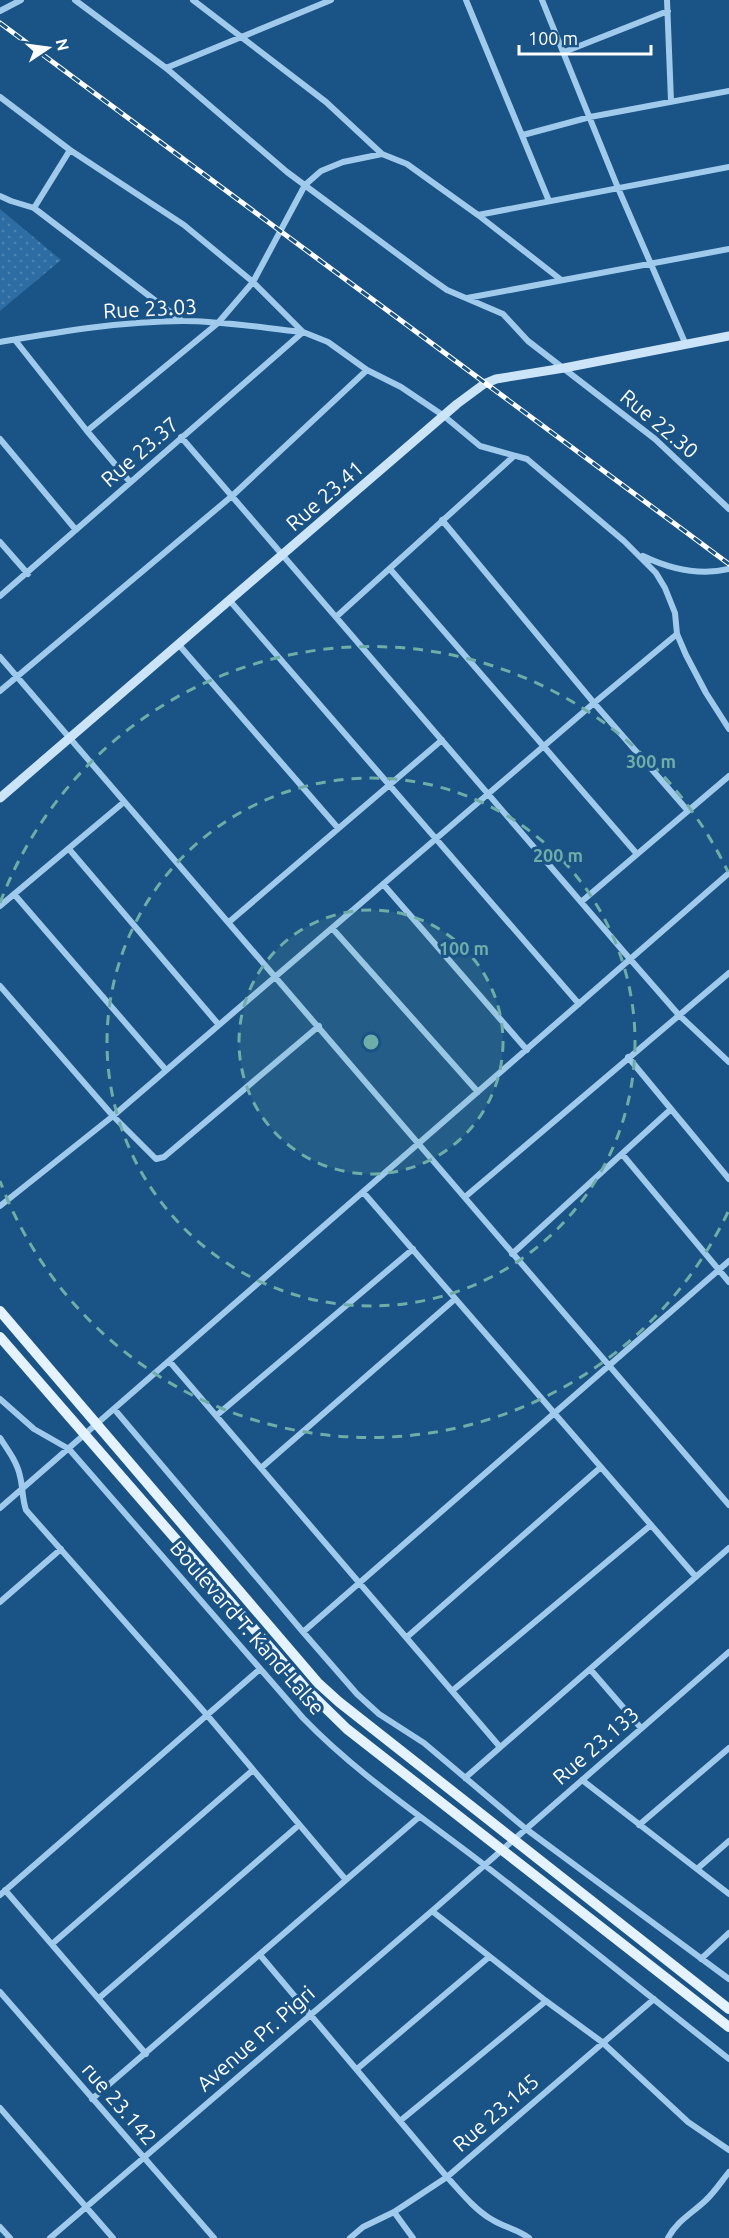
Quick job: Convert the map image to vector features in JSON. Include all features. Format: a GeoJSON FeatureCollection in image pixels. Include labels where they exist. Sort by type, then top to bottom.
{"type":"FeatureCollection","features":[{"type":"Feature","properties":{"kind":"main road"},"geometry":{"type":"LineString","coordinates":[[0,1311],[318,1683],[339,1702],[729,2009]]}},
{"type":"Feature","properties":{"kind":"main road"},"geometry":{"type":"LineString","coordinates":[[0,1337],[306,1689],[347,1729],[729,2027]]}},
{"type":"Feature","properties":{"kind":"street"},"geometry":{"type":"LineString","coordinates":[[0,11],[21,0]]}},
{"type":"Feature","properties":{"kind":"street","name":"Rue 22.30"},"geometry":{"type":"LineString","coordinates":[[75,0],[166,68],[305,185],[437,284],[503,314],[528,341],[655,439],[729,509]]}},
{"type":"Feature","properties":{"kind":"street"},"geometry":{"type":"LineString","coordinates":[[193,0],[243,36],[326,102],[382,154],[407,164],[478,215],[560,279]]}},
{"type":"Feature","properties":{"kind":"street"},"geometry":{"type":"LineString","coordinates":[[166,68],[315,3],[331,0]]}},
{"type":"Feature","properties":{"kind":"street"},"geometry":{"type":"LineString","coordinates":[[466,0],[524,135],[549,201]]}},
{"type":"Feature","properties":{"kind":"street"},"geometry":{"type":"LineString","coordinates":[[543,0],[618,188],[686,345]]}},
{"type":"Feature","properties":{"kind":"street"},"geometry":{"type":"LineString","coordinates":[[667,0],[672,101]]}},
{"type":"Feature","properties":{"kind":"street"},"geometry":{"type":"LineString","coordinates":[[564,52],[668,11]]}},
{"type":"Feature","properties":{"kind":"street"},"geometry":{"type":"LineString","coordinates":[[524,135],[590,117],[729,91]]}},
{"type":"Feature","properties":{"kind":"street"},"geometry":{"type":"LineString","coordinates":[[0,97],[70,150],[184,225],[253,282],[303,332],[328,342],[367,370],[401,387],[444,416],[480,446],[527,459],[640,555],[656,573],[665,588],[675,613],[677,634],[686,656],[729,729]]}},
{"type":"Feature","properties":{"kind":"street"},"geometry":{"type":"LineString","coordinates":[[34,208],[70,150]]}},
{"type":"Feature","properties":{"kind":"street"},"geometry":{"type":"LineString","coordinates":[[87,431],[218,323],[253,282],[305,185],[321,171],[343,162],[382,154]]}},
{"type":"Feature","properties":{"kind":"street"},"geometry":{"type":"LineString","coordinates":[[478,215],[729,166]]}},
{"type":"Feature","properties":{"kind":"street"},"geometry":{"type":"LineString","coordinates":[[0,196],[34,208],[182,321]]}},
{"type":"Feature","properties":{"kind":"street"},"geometry":{"type":"LineString","coordinates":[[465,298],[729,249]]}},
{"type":"Feature","properties":{"kind":"street","name":"Rue 23.03"},"geometry":{"type":"LineString","coordinates":[[0,342],[109,327],[182,321],[303,332]]}},
{"type":"Feature","properties":{"kind":"street","name":"Rue 23.37"},"geometry":{"type":"LineString","coordinates":[[0,596],[28,574],[303,332]]}},
{"type":"Feature","properties":{"kind":"street","name":"Rue 23.41"},"geometry":{"type":"LineString","coordinates":[[0,798],[484,384],[496,379],[564,369],[729,336]]}},
{"type":"Feature","properties":{"kind":"street"},"geometry":{"type":"LineString","coordinates":[[15,340],[130,482]]}},
{"type":"Feature","properties":{"kind":"street"},"geometry":{"type":"LineString","coordinates":[[0,691],[232,496],[367,370]]}},
{"type":"Feature","properties":{"kind":"street"},"geometry":{"type":"LineString","coordinates":[[181,437],[678,1014],[729,1062]]}},
{"type":"Feature","properties":{"kind":"street"},"geometry":{"type":"LineString","coordinates":[[0,439],[76,530]]}},
{"type":"Feature","properties":{"kind":"street"},"geometry":{"type":"LineString","coordinates":[[336,617],[514,456]]}},
{"type":"Feature","properties":{"kind":"street"},"geometry":{"type":"LineString","coordinates":[[442,520],[594,703],[688,811]]}},
{"type":"Feature","properties":{"kind":"street"},"geometry":{"type":"LineString","coordinates":[[0,542],[28,574]]}},
{"type":"Feature","properties":{"kind":"street"},"geometry":{"type":"LineString","coordinates":[[640,555],[669,568],[686,571],[718,572],[729,569]]}},
{"type":"Feature","properties":{"kind":"street"},"geometry":{"type":"LineString","coordinates":[[390,569],[637,854]]}},
{"type":"Feature","properties":{"kind":"street"},"geometry":{"type":"LineString","coordinates":[[230,601],[579,1004]]}},
{"type":"Feature","properties":{"kind":"street"},"geometry":{"type":"LineString","coordinates":[[0,1206],[113,1116],[677,634]]}},
{"type":"Feature","properties":{"kind":"street"},"geometry":{"type":"LineString","coordinates":[[179,645],[338,828]]}},
{"type":"Feature","properties":{"kind":"street"},"geometry":{"type":"LineString","coordinates":[[0,657],[729,1505]]}},
{"type":"Feature","properties":{"kind":"street"},"geometry":{"type":"LineString","coordinates":[[229,922],[442,740]]}},
{"type":"Feature","properties":{"kind":"street"},"geometry":{"type":"LineString","coordinates":[[581,902],[729,776]]}},
{"type":"Feature","properties":{"kind":"street"},"geometry":{"type":"LineString","coordinates":[[0,906],[124,802]]}},
{"type":"Feature","properties":{"kind":"street"},"geometry":{"type":"LineString","coordinates":[[69,849],[219,1025]]}},
{"type":"Feature","properties":{"kind":"street"},"geometry":{"type":"LineString","coordinates":[[0,1508],[729,873]]}},
{"type":"Feature","properties":{"kind":"street"},"geometry":{"type":"LineString","coordinates":[[383,884],[527,1050]]}},
{"type":"Feature","properties":{"kind":"street"},"geometry":{"type":"LineString","coordinates":[[14,894],[166,1070]]}},
{"type":"Feature","properties":{"kind":"street"},"geometry":{"type":"LineString","coordinates":[[332,928],[478,1092]]}},
{"type":"Feature","properties":{"kind":"street"},"geometry":{"type":"LineString","coordinates":[[465,1197],[729,973]]}},
{"type":"Feature","properties":{"kind":"street"},"geometry":{"type":"LineString","coordinates":[[0,986],[113,1116],[154,1158],[161,1158],[319,1026]]}},
{"type":"Feature","properties":{"kind":"street"},"geometry":{"type":"LineString","coordinates":[[628,1057],[729,1179]]}},
{"type":"Feature","properties":{"kind":"street"},"geometry":{"type":"LineString","coordinates":[[512,1254],[670,1110]]}},
{"type":"Feature","properties":{"kind":"street"},"geometry":{"type":"LineString","coordinates":[[622,1154],[729,1282]]}},
{"type":"Feature","properties":{"kind":"street"},"geometry":{"type":"LineString","coordinates":[[363,1192],[696,1577]]}},
{"type":"Feature","properties":{"kind":"street"},"geometry":{"type":"LineString","coordinates":[[217,1415],[413,1250]]}},
{"type":"Feature","properties":{"kind":"street"},"geometry":{"type":"LineString","coordinates":[[303,1632],[729,1261]]}},
{"type":"Feature","properties":{"kind":"street"},"geometry":{"type":"LineString","coordinates":[[261,1468],[455,1299]]}},
{"type":"Feature","properties":{"kind":"street"},"geometry":{"type":"LineString","coordinates":[[170,1362],[500,1747]]}},
{"type":"Feature","properties":{"kind":"street","name":"Boulevard T. Kand-Lalse"},"geometry":{"type":"LineString","coordinates":[[0,1399],[34,1429],[69,1449],[320,1736],[362,1773],[484,1865],[729,2059]]}},
{"type":"Feature","properties":{"kind":"street"},"geometry":{"type":"LineString","coordinates":[[115,1410],[357,1694],[379,1714],[424,1743],[526,1829],[729,1979]]}},
{"type":"Feature","properties":{"kind":"street"},"geometry":{"type":"LineString","coordinates":[[0,1438],[12,1456],[21,1477],[22,1501],[26,1510],[207,1715],[346,1880]]}},
{"type":"Feature","properties":{"kind":"street"},"geometry":{"type":"LineString","coordinates":[[406,1637],[601,1467]]}},
{"type":"Feature","properties":{"kind":"street"},"geometry":{"type":"LineString","coordinates":[[452,1691],[651,1525]]}},
{"type":"Feature","properties":{"kind":"street"},"geometry":{"type":"LineString","coordinates":[[465,1778],[729,1548]]}},
{"type":"Feature","properties":{"kind":"street"},"geometry":{"type":"LineString","coordinates":[[0,1602],[61,1549]]}},
{"type":"Feature","properties":{"kind":"street","name":"Rue 23.133"},"geometry":{"type":"LineString","coordinates":[[484,1865],[729,1652]]}},
{"type":"Feature","properties":{"kind":"street"},"geometry":{"type":"LineString","coordinates":[[146,2054],[52,1944],[2,1893],[260,1669]]}},
{"type":"Feature","properties":{"kind":"street"},"geometry":{"type":"LineString","coordinates":[[590,1669],[641,1728]]}},
{"type":"Feature","properties":{"kind":"street"},"geometry":{"type":"LineString","coordinates":[[639,1825],[729,1748]]}},
{"type":"Feature","properties":{"kind":"street"},"geometry":{"type":"LineString","coordinates":[[52,1944],[253,1770]]}},
{"type":"Feature","properties":{"kind":"street"},"geometry":{"type":"LineString","coordinates":[[582,1780],[729,1894]]}},
{"type":"Feature","properties":{"kind":"street"},"geometry":{"type":"LineString","coordinates":[[92,2099],[419,1817]]}},
{"type":"Feature","properties":{"kind":"street"},"geometry":{"type":"LineString","coordinates":[[99,1998],[299,1825]]}},
{"type":"Feature","properties":{"kind":"street"},"geometry":{"type":"LineString","coordinates":[[698,1869],[729,1841]]}},
{"type":"Feature","properties":{"kind":"street","name":"Avenue Pr. Pigri"},"geometry":{"type":"LineString","coordinates":[[50,2238],[484,1865]]}},
{"type":"Feature","properties":{"kind":"street"},"geometry":{"type":"LineString","coordinates":[[432,1911],[602,2042],[688,2122],[729,2150]]}},
{"type":"Feature","properties":{"kind":"street"},"geometry":{"type":"LineString","coordinates":[[701,1959],[729,1933]]}},
{"type":"Feature","properties":{"kind":"street"},"geometry":{"type":"LineString","coordinates":[[260,1955],[473,2205],[490,2219],[529,2238]]}},
{"type":"Feature","properties":{"kind":"street"},"geometry":{"type":"LineString","coordinates":[[357,2069],[489,1957]]}},
{"type":"Feature","properties":{"kind":"street","name":"rue 23.142"},"geometry":{"type":"LineString","coordinates":[[0,1992],[214,2238]]}},
{"type":"Feature","properties":{"kind":"street","name":"Rue 23.145"},"geometry":{"type":"LineString","coordinates":[[350,2238],[363,2227],[394,2212],[447,2177],[654,1999]]}},
{"type":"Feature","properties":{"kind":"street"},"geometry":{"type":"LineString","coordinates":[[400,2121],[546,2001]]}},
{"type":"Feature","properties":{"kind":"street"},"geometry":{"type":"LineString","coordinates":[[0,2108],[113,2238]]}},
{"type":"Feature","properties":{"kind":"street"},"geometry":{"type":"LineString","coordinates":[[668,2238],[674,2227],[708,2199],[729,2172]]}},
{"type":"Feature","properties":{"kind":"street"},"geometry":{"type":"LineString","coordinates":[[394,2212],[413,2238]]}},
{"type":"Feature","properties":{"kind":"street"},"geometry":{"type":"LineString","coordinates":[[0,2227],[10,2238]]}},
{"type":"Feature","properties":{"kind":"shaded area"},"geometry":{"type":"Polygon","coordinates":[[[0,209],[61,260],[0,311],[0,209]]]}},
{"type":"Feature","properties":{"kind":"railway"},"geometry":{"type":"LineString","coordinates":[[0,23],[729,564]]}}]}
